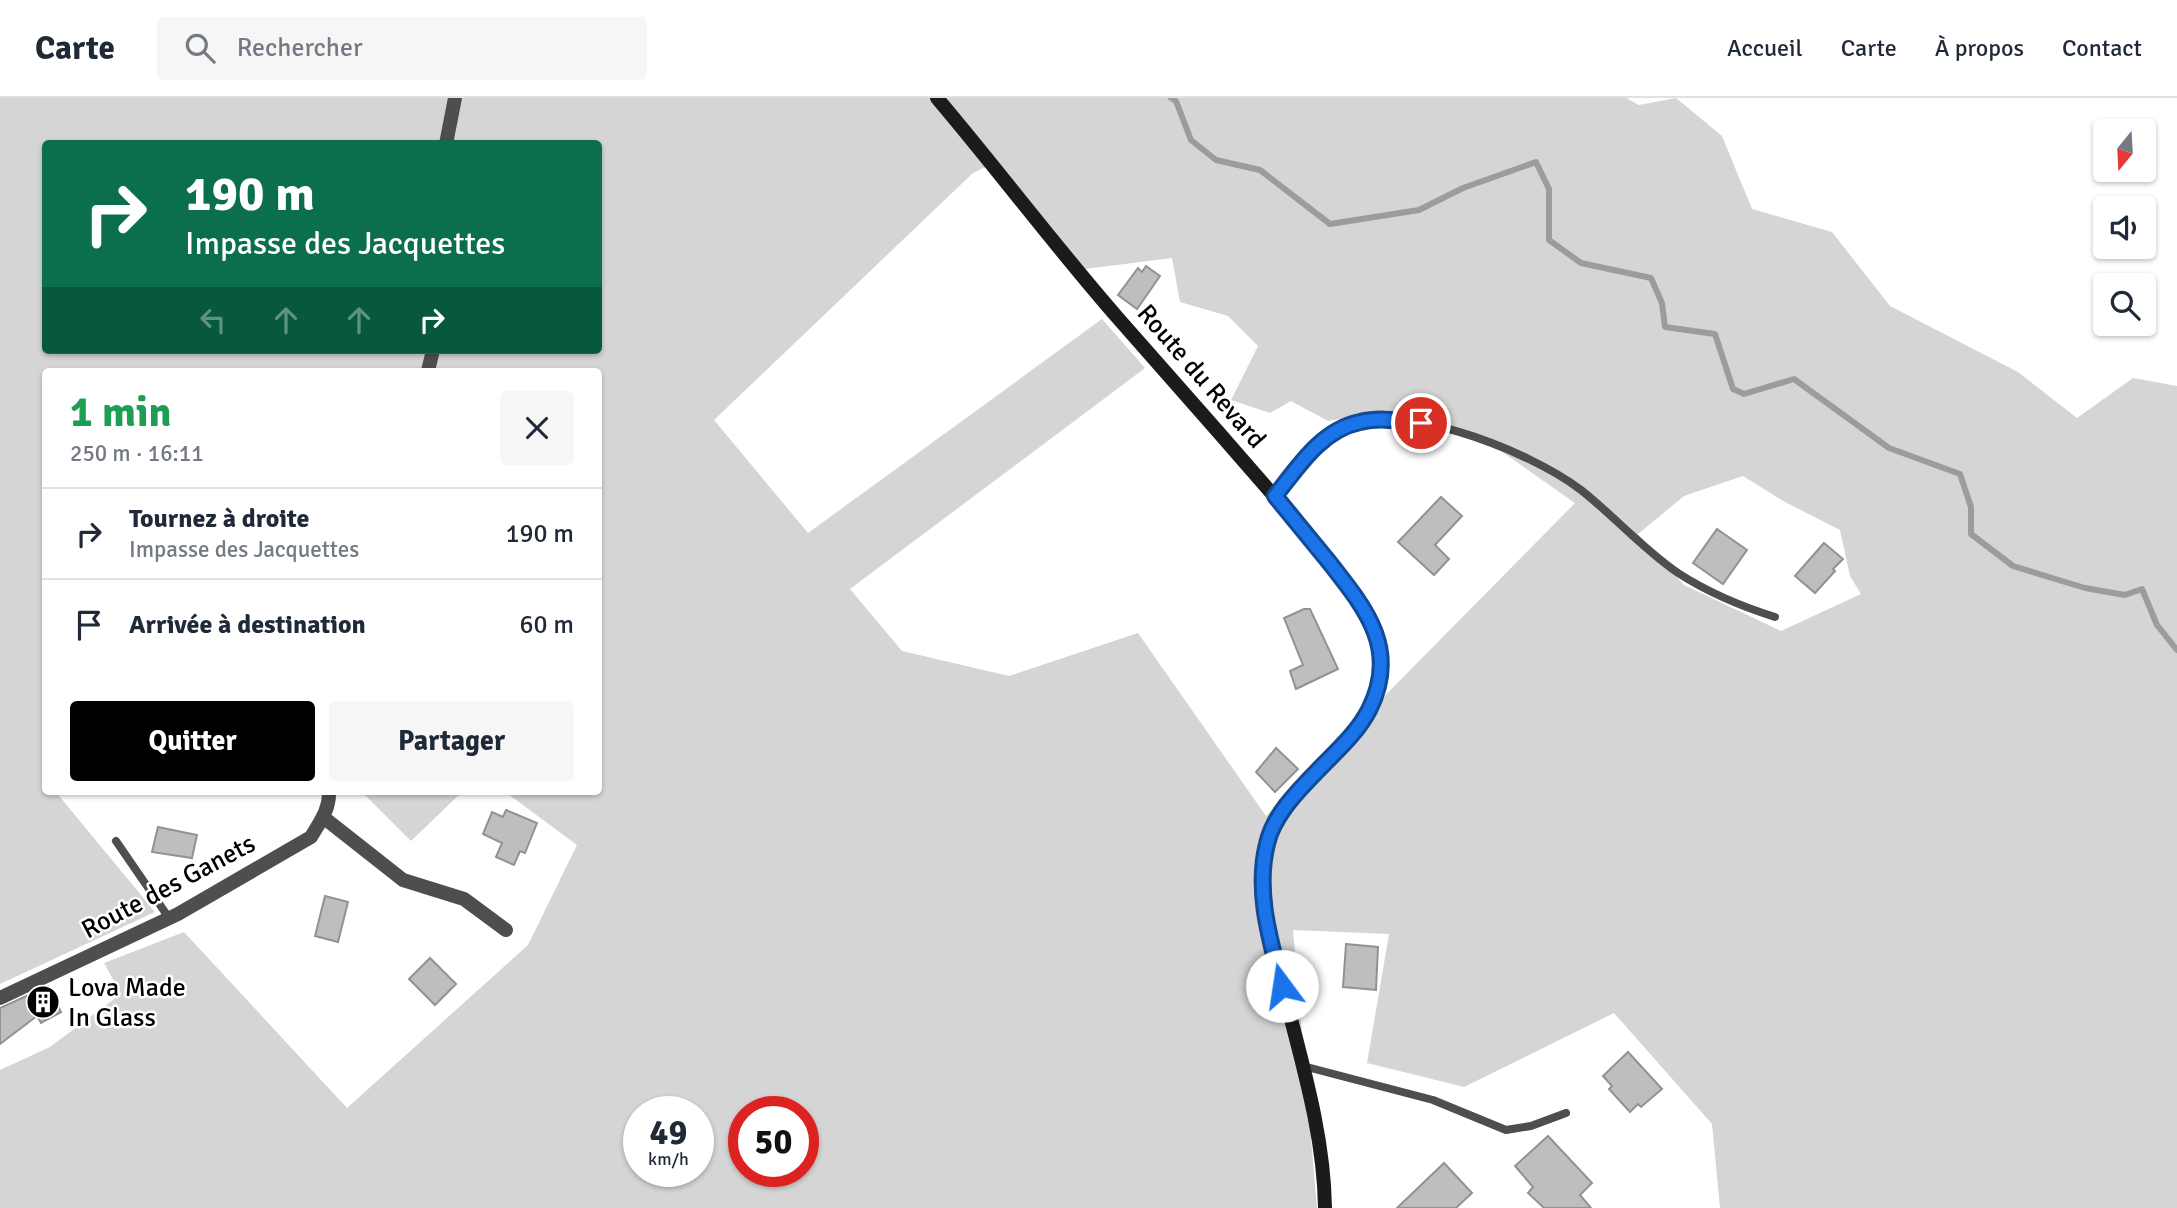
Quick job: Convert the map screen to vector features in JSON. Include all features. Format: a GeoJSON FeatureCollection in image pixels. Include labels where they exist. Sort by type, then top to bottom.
{"type":"FeatureCollection","features":[{"type":"Feature","properties":{"kind":"main road","name":"Route du Revard"},"geometry":{"type":"LineString","coordinates":[[937,98],[1115,314],[1275,496],[1358,598],[1373,624],[1382,663],[1370,709],[1356,732],[1294,796],[1277,821],[1267,842],[1262,884],[1270,938],[1318,1129],[1325,1178],[1325,1208]]}},
{"type":"Feature","properties":{"kind":"street"},"geometry":{"type":"LineString","coordinates":[[447,140],[454,98]]}},
{"type":"Feature","properties":{"kind":"street","name":"Route des Ganets"},"geometry":{"type":"LineString","coordinates":[[0,998],[169,918],[311,837],[323,817],[329,795]]}},
{"type":"Feature","properties":{"kind":"street"},"geometry":{"type":"LineString","coordinates":[[323,817],[403,880],[464,899],[506,930]]}},
{"type":"Feature","properties":{"kind":"lane"},"geometry":{"type":"LineString","coordinates":[[1275,496],[1313,450],[1332,432],[1360,422],[1385,420],[1421,423],[1448,429],[1498,444],[1528,458],[1581,490],[1616,523],[1677,572],[1738,606],[1775,617]]}},
{"type":"Feature","properties":{"kind":"lane"},"geometry":{"type":"LineString","coordinates":[[117,841],[169,918]]}},
{"type":"Feature","properties":{"kind":"lane"},"geometry":{"type":"LineString","coordinates":[[1302,1066],[1433,1100],[1506,1130],[1531,1126],[1566,1113]]}},
{"type":"Feature","properties":{"kind":"shaded area"},"geometry":{"type":"Polygon","coordinates":[[[0,98],[1626,98],[1639,105],[1676,98],[1722,136],[1752,209],[1832,232],[1890,306],[2018,372],[2077,418],[2133,378],[2177,386],[2177,1208],[1720,1208],[1712,1124],[1614,1013],[1464,1087],[1367,1063],[1389,934],[1293,930],[1317,1208],[0,1208],[0,1070],[50,1047],[121,994],[104,963],[184,932],[347,1108],[528,945],[577,845],[509,795],[602,795],[602,368],[42,368],[42,795],[58,795],[155,912],[0,984],[0,98]],[[996,162],[973,173],[714,420],[808,533],[1102,319],[1145,368],[850,589],[902,651],[1009,676],[1138,633],[1266,816],[1575,503],[1501,451],[1395,411],[1328,421],[1291,401],[1270,413],[1231,400],[1258,346],[1228,316],[1180,302],[1172,258],[1085,269],[996,162]],[[1743,476],[1684,496],[1638,534],[1684,585],[1781,631],[1861,594],[1850,576],[1840,530],[1785,502],[1743,476]]]}},
{"type":"Feature","properties":{"kind":"shaded area"},"geometry":{"type":"Polygon","coordinates":[[[365,795],[459,795],[411,841],[365,795]]]}},
{"type":"Feature","properties":{"kind":"building"},"geometry":{"type":"Polygon","coordinates":[[[1146,266],[1160,276],[1137,309],[1118,295],[1138,268],[1142,272],[1146,266]]]}},
{"type":"Feature","properties":{"kind":"building"},"geometry":{"type":"Polygon","coordinates":[[[1441,497],[1462,516],[1435,545],[1449,559],[1434,575],[1398,542],[1441,497]]]}},
{"type":"Feature","properties":{"kind":"building"},"geometry":{"type":"Polygon","coordinates":[[[1717,529],[1747,550],[1723,584],[1693,563],[1717,529]]]}},
{"type":"Feature","properties":{"kind":"building"},"geometry":{"type":"Polygon","coordinates":[[[1824,543],[1843,559],[1815,593],[1795,576],[1824,543]]]}},
{"type":"Feature","properties":{"kind":"building"},"geometry":{"type":"Polygon","coordinates":[[[1310,609],[1338,669],[1296,689],[1290,671],[1303,665],[1284,618],[1310,609]]]}},
{"type":"Feature","properties":{"kind":"building"},"geometry":{"type":"Polygon","coordinates":[[[1276,748],[1298,769],[1275,792],[1256,772],[1276,748]]]}},
{"type":"Feature","properties":{"kind":"building"},"geometry":{"type":"Polygon","coordinates":[[[506,810],[537,823],[525,853],[520,851],[514,865],[496,857],[502,843],[483,834],[492,812],[503,817],[506,810]]]}},
{"type":"Feature","properties":{"kind":"building"},"geometry":{"type":"Polygon","coordinates":[[[158,827],[197,835],[192,858],[152,852],[158,827]]]}},
{"type":"Feature","properties":{"kind":"building"},"geometry":{"type":"Polygon","coordinates":[[[325,896],[348,902],[338,942],[315,936],[325,896]]]}},
{"type":"Feature","properties":{"kind":"building"},"geometry":{"type":"Polygon","coordinates":[[[1346,944],[1378,947],[1376,990],[1343,987],[1346,944]]]}},
{"type":"Feature","properties":{"kind":"building"},"geometry":{"type":"Polygon","coordinates":[[[430,958],[456,984],[435,1005],[409,979],[430,958]]]}},
{"type":"Feature","properties":{"kind":"building"},"geometry":{"type":"Polygon","coordinates":[[[48,986],[61,1012],[41,1023],[37,1016],[0,1044],[0,1008],[48,986]]]}},
{"type":"Feature","properties":{"kind":"building"},"geometry":{"type":"Polygon","coordinates":[[[1628,1052],[1662,1089],[1641,1107],[1638,1104],[1630,1112],[1609,1089],[1612,1086],[1603,1076],[1628,1052]]]}},
{"type":"Feature","properties":{"kind":"building"},"geometry":{"type":"Polygon","coordinates":[[[1548,1136],[1592,1183],[1580,1195],[1591,1208],[1544,1208],[1528,1193],[1533,1187],[1515,1166],[1548,1136]]]}},
{"type":"Feature","properties":{"kind":"building"},"geometry":{"type":"Polygon","coordinates":[[[1444,1163],[1472,1193],[1456,1208],[1397,1208],[1444,1163]]]}},
{"type":"Feature","properties":{"kind":"waterway"},"geometry":{"type":"LineString","coordinates":[[1171,98],[1176,101],[1191,140],[1216,160],[1260,170],[1330,224],[1419,210],[1463,188],[1536,162],[1549,189],[1549,240],[1581,263],[1651,278],[1662,303],[1665,327],[1715,334],[1733,389],[1744,394],[1794,379],[1889,448],[1960,474],[1971,507],[1971,534],[2013,566],[2085,588],[2125,595],[2142,589],[2157,625],[2177,650]]}},
{"type":"Feature","properties":{"kind":"place","name":"Lova Made In Glass"},"geometry":{"type":"Point","coordinates":[43,1002]}},
{"type":"Feature","properties":{"kind":"route"},"geometry":{"type":"LineString","coordinates":[[1282,986],[1270,938],[1262,884],[1267,842],[1294,796],[1356,732],[1370,709],[1382,663],[1373,624],[1358,598],[1275,496],[1313,450],[1332,432],[1360,422],[1385,420],[1421,423]]}}]}
